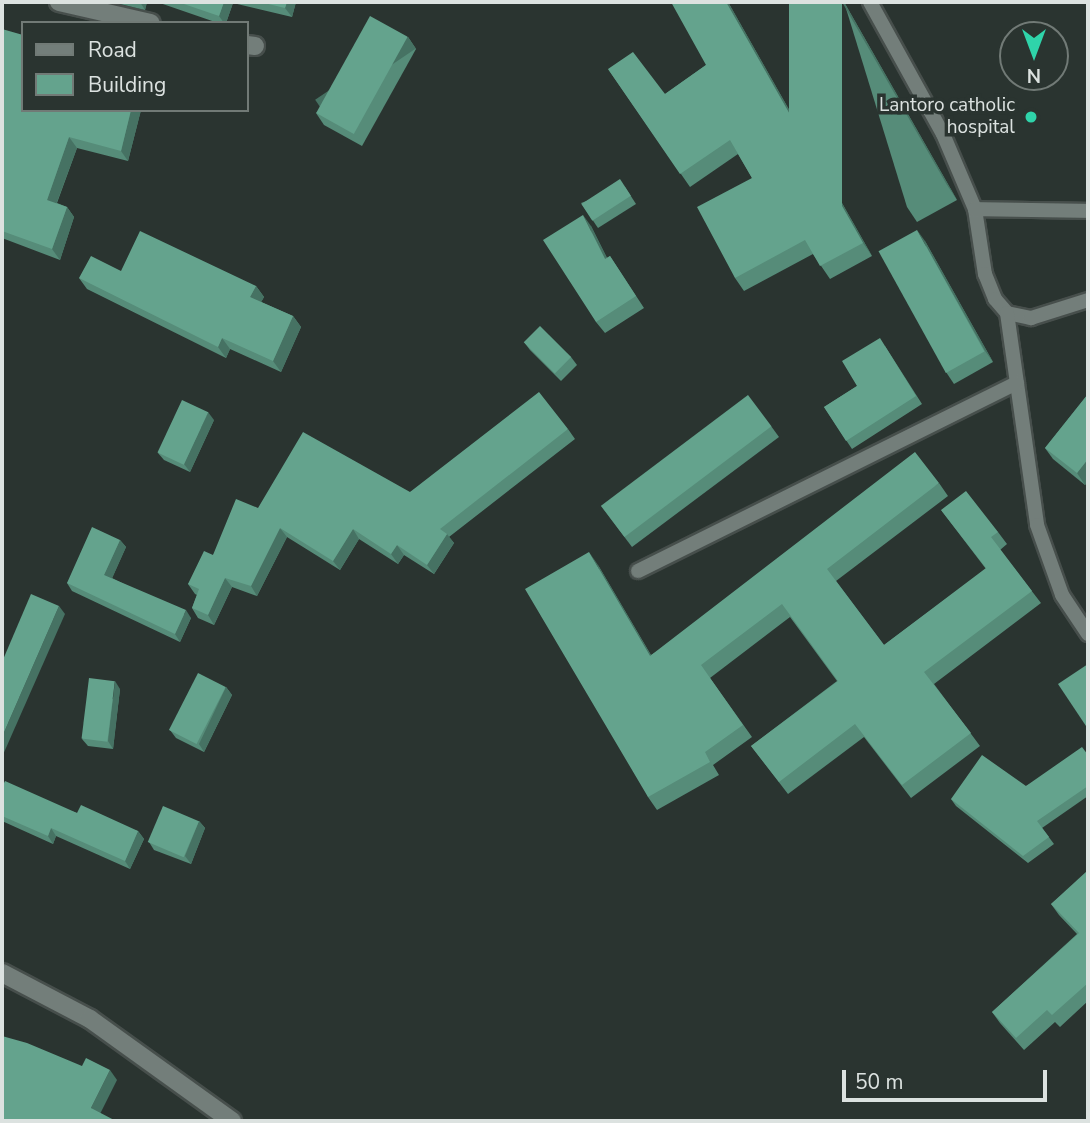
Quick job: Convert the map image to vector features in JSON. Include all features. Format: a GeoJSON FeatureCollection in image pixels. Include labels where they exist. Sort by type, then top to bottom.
{"type":"FeatureCollection","features":[{"type":"Feature","properties":{"kind":"street"},"geometry":{"type":"LineString","coordinates":[[59,2],[142,21]]}},
{"type":"Feature","properties":{"kind":"street"},"geometry":{"type":"LineString","coordinates":[[2,973],[90,1019],[232,1121]]}},
{"type":"Feature","properties":{"kind":"lane"},"geometry":{"type":"LineString","coordinates":[[870,2],[943,134],[975,209],[985,274],[995,299],[1007,313],[1037,525],[1062,596],[1088,634]]}},
{"type":"Feature","properties":{"kind":"lane"},"geometry":{"type":"LineString","coordinates":[[975,209],[1088,211]]}},
{"type":"Feature","properties":{"kind":"lane"},"geometry":{"type":"LineString","coordinates":[[1007,313],[1031,318],[1088,300]]}},
{"type":"Feature","properties":{"kind":"lane"},"geometry":{"type":"LineString","coordinates":[[638,571],[1017,383]]}},
{"type":"Feature","properties":{"kind":"building"},"geometry":{"type":"Polygon","coordinates":[[[178,2],[224,2],[219,16],[178,2]]]}},
{"type":"Feature","properties":{"kind":"building"},"geometry":{"type":"Polygon","coordinates":[[[260,2],[287,2],[285,8],[260,2]]]}},
{"type":"Feature","properties":{"kind":"building"},"geometry":{"type":"Polygon","coordinates":[[[671,2],[726,2],[863,243],[820,266],[805,240],[735,278],[697,207],[752,178],[730,140],[680,174],[608,69],[633,52],[665,94],[706,65],[671,2]]]}},
{"type":"Feature","properties":{"kind":"building"},"geometry":{"type":"Polygon","coordinates":[[[789,2],[842,2],[842,239],[789,239],[789,2]]]}},
{"type":"Feature","properties":{"kind":"building"},"geometry":{"type":"Polygon","coordinates":[[[370,16],[408,37],[354,134],[316,113],[370,16]]]}},
{"type":"Feature","properties":{"kind":"building"},"geometry":{"type":"Polygon","coordinates":[[[2,29],[21,34],[21,112],[131,112],[121,151],[69,137],[47,200],[67,207],[52,249],[2,231],[2,29]]]}},
{"type":"Feature","properties":{"kind":"building"},"geometry":{"type":"Polygon","coordinates":[[[620,179],[631,196],[592,221],[581,204],[620,179]]]}},
{"type":"Feature","properties":{"kind":"building"},"geometry":{"type":"Polygon","coordinates":[[[583,215],[605,259],[610,256],[636,296],[596,322],[543,240],[583,215]]]}},
{"type":"Feature","properties":{"kind":"building"},"geometry":{"type":"Polygon","coordinates":[[[917,230],[984,352],[946,373],[879,251],[917,230]]]}},
{"type":"Feature","properties":{"kind":"building"},"geometry":{"type":"Polygon","coordinates":[[[140,231],[256,286],[250,297],[293,316],[273,361],[222,338],[218,347],[79,278],[91,256],[121,271],[140,231]]]}},
{"type":"Feature","properties":{"kind":"building"},"geometry":{"type":"Polygon","coordinates":[[[540,326],[571,357],[555,373],[524,342],[540,326]]]}},
{"type":"Feature","properties":{"kind":"building"},"geometry":{"type":"Polygon","coordinates":[[[880,338],[916,396],[846,441],[824,407],[857,386],[842,361],[880,338]]]}},
{"type":"Feature","properties":{"kind":"building"},"geometry":{"type":"Polygon","coordinates":[[[539,392],[568,429],[440,529],[447,534],[427,565],[397,545],[391,554],[353,529],[333,561],[280,528],[251,586],[225,578],[208,615],[192,608],[199,589],[188,584],[204,551],[213,555],[236,499],[258,508],[303,432],[410,492],[539,392]]]}},
{"type":"Feature","properties":{"kind":"building"},"geometry":{"type":"Polygon","coordinates":[[[1088,394],[1088,459],[1077,473],[1045,448],[1088,394]]]}},
{"type":"Feature","properties":{"kind":"building"},"geometry":{"type":"Polygon","coordinates":[[[748,395],[771,426],[625,537],[601,506],[748,395]]]}},
{"type":"Feature","properties":{"kind":"building"},"geometry":{"type":"Polygon","coordinates":[[[182,400],[208,412],[184,465],[157,453],[182,400]]]}},
{"type":"Feature","properties":{"kind":"building"},"geometry":{"type":"Polygon","coordinates":[[[915,452],[939,483],[827,569],[884,645],[986,568],[941,510],[966,491],[998,532],[991,537],[1032,591],[924,672],[971,733],[902,785],[855,724],[779,782],[751,746],[838,681],[782,604],[701,665],[743,725],[705,752],[710,762],[648,797],[525,589],[589,552],[650,656],[915,452]]]}},
{"type":"Feature","properties":{"kind":"building"},"geometry":{"type":"Polygon","coordinates":[[[92,527],[120,540],[104,575],[186,610],[175,634],[67,583],[92,527]]]}},
{"type":"Feature","properties":{"kind":"building"},"geometry":{"type":"Polygon","coordinates":[[[31,594],[59,606],[2,737],[2,662],[31,594]]]}},
{"type":"Feature","properties":{"kind":"building"},"geometry":{"type":"Polygon","coordinates":[[[1088,664],[1088,729],[1058,684],[1088,664]]]}},
{"type":"Feature","properties":{"kind":"building"},"geometry":{"type":"Polygon","coordinates":[[[198,673],[226,687],[197,744],[169,730],[198,673]]]}},
{"type":"Feature","properties":{"kind":"building"},"geometry":{"type":"Polygon","coordinates":[[[89,678],[115,681],[107,742],[82,739],[89,678]]]}},
{"type":"Feature","properties":{"kind":"building"},"geometry":{"type":"Polygon","coordinates":[[[1082,747],[1088,755],[1088,786],[1037,821],[1049,837],[1023,856],[951,799],[982,755],[1026,786],[1082,747]]]}},
{"type":"Feature","properties":{"kind":"building"},"geometry":{"type":"Polygon","coordinates":[[[5,781],[77,813],[81,805],[138,831],[125,861],[51,828],[48,836],[2,816],[2,787],[5,781]]]}},
{"type":"Feature","properties":{"kind":"building"},"geometry":{"type":"Polygon","coordinates":[[[163,806],[199,821],[184,857],[148,842],[163,806]]]}},
{"type":"Feature","properties":{"kind":"building"},"geometry":{"type":"Polygon","coordinates":[[[1087,871],[1088,983],[1052,1015],[1047,1010],[1016,1038],[992,1012],[1079,933],[1051,904],[1087,871]]]}},
{"type":"Feature","properties":{"kind":"building"},"geometry":{"type":"Polygon","coordinates":[[[2,1036],[27,1043],[82,1066],[86,1058],[110,1070],[91,1108],[116,1121],[2,1121],[2,1036]]]}},
{"type":"Feature","properties":{"kind":"place","name":"Lantoro catholic hospital"},"geometry":{"type":"Point","coordinates":[1031,117]}}]}
